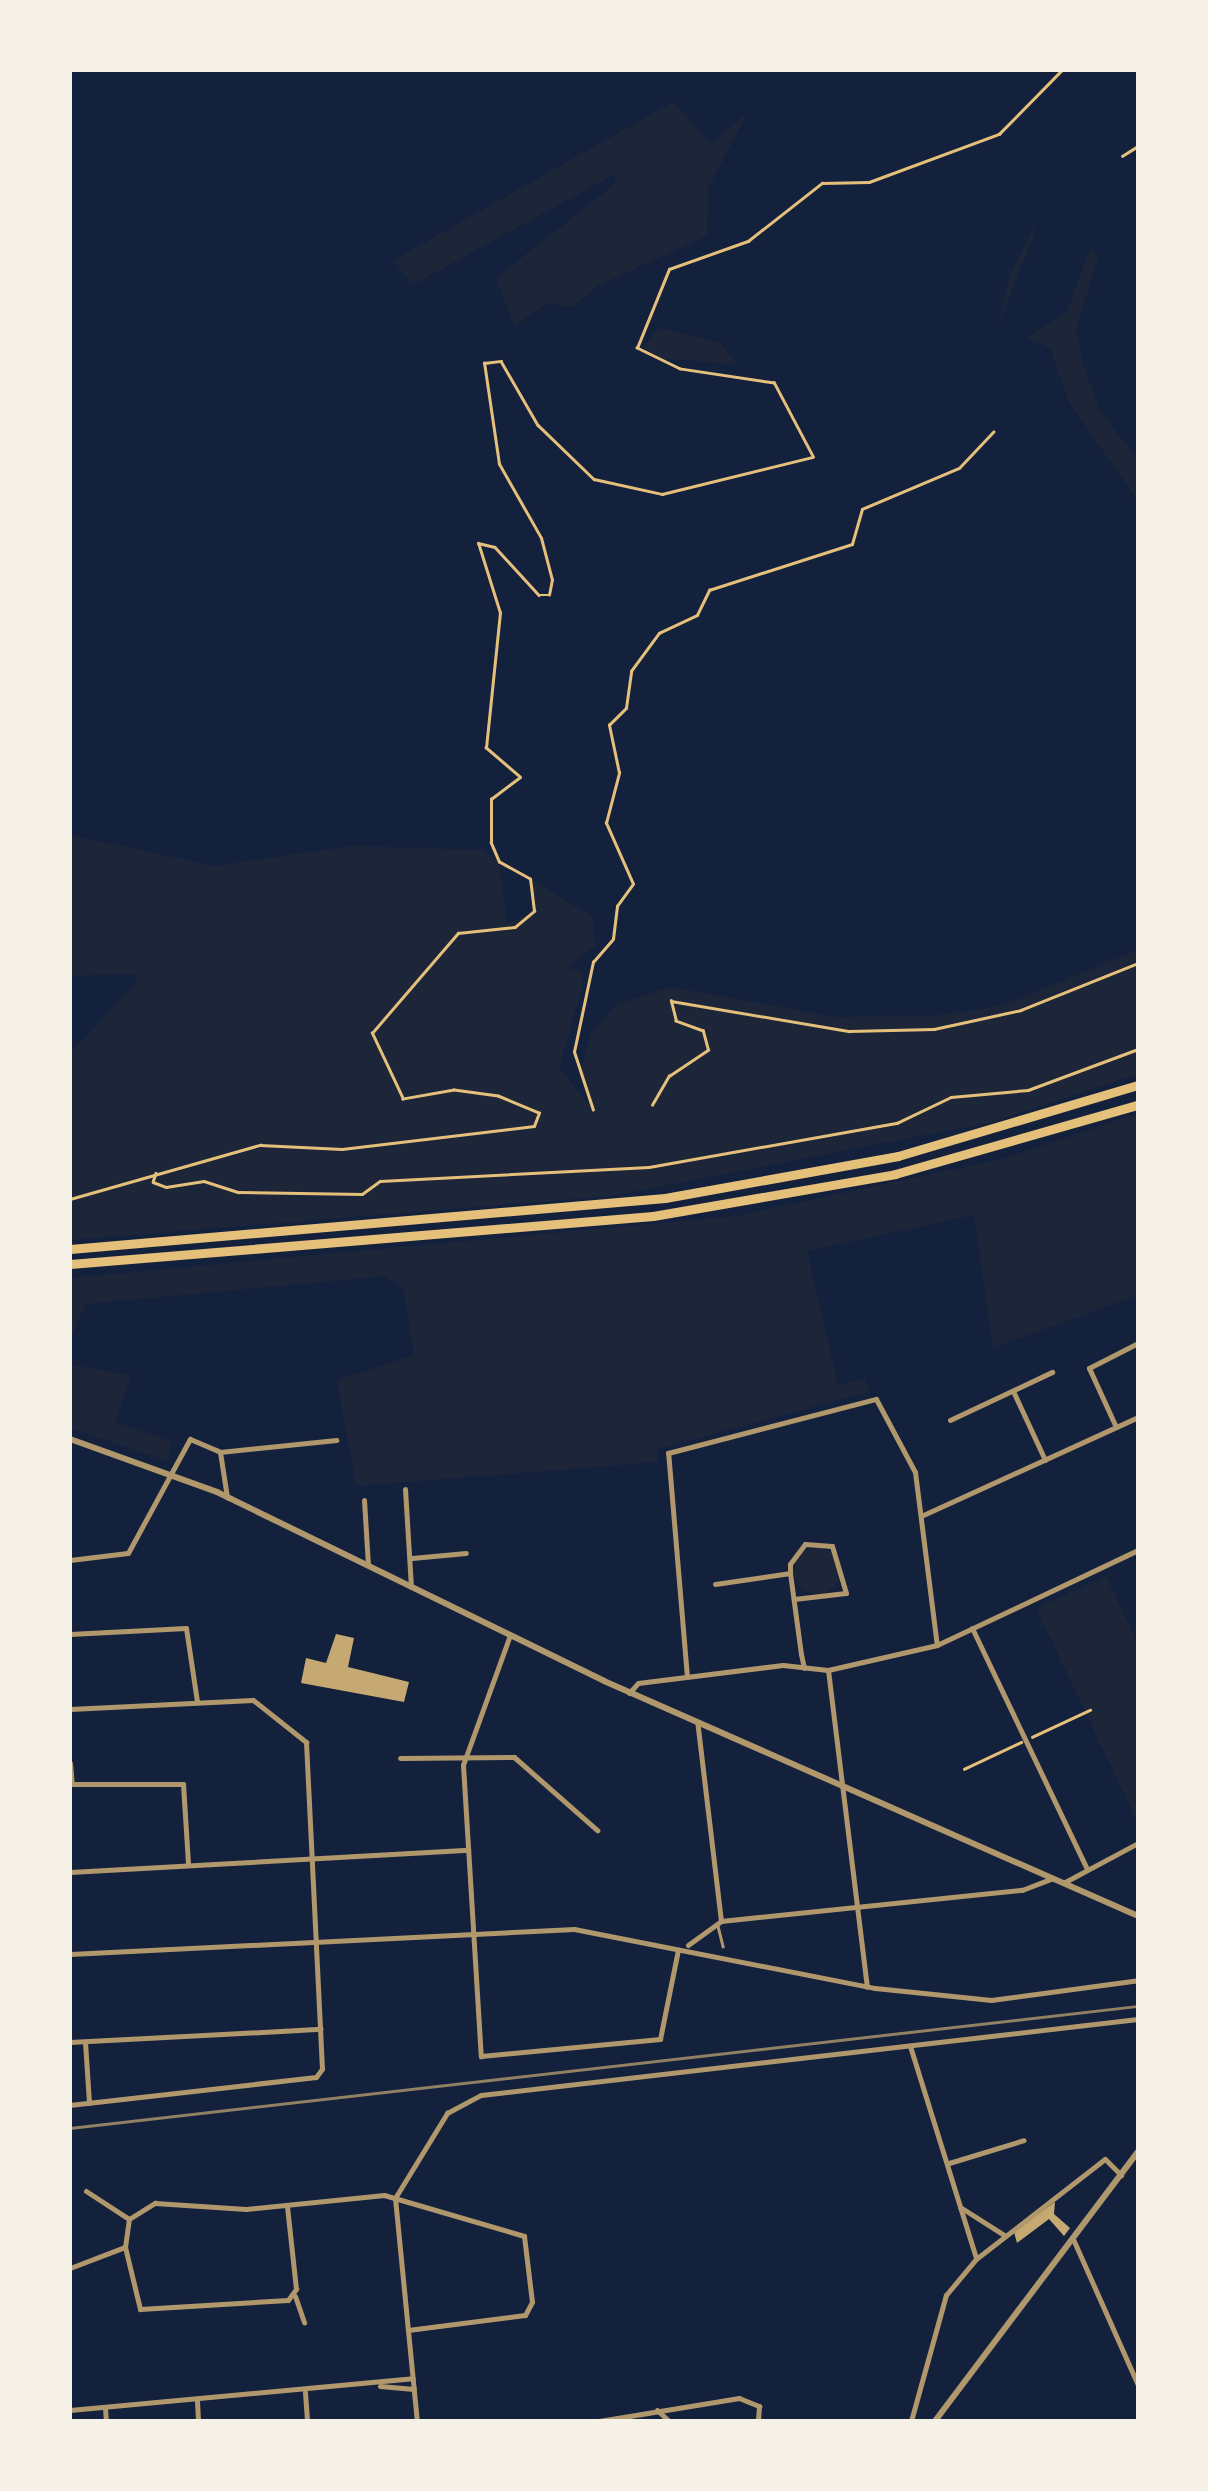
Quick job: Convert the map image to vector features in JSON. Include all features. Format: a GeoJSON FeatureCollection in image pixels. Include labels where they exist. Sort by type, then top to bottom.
{"type":"FeatureCollection","features":[{"type":"Feature","properties":{"kind":"highway"},"geometry":{"type":"LineString","coordinates":[[70,1249],[666,1198],[898,1156],[1138,1085]]}},
{"type":"Feature","properties":{"kind":"highway"},"geometry":{"type":"LineString","coordinates":[[70,1264],[653,1216],[895,1174],[1138,1105]]}},
{"type":"Feature","properties":{"kind":"street"},"geometry":{"type":"LineString","coordinates":[[1116,1427],[1090,1368],[1138,1342]]}},
{"type":"Feature","properties":{"kind":"street"},"geometry":{"type":"LineString","coordinates":[[950,1420],[1052,1372]]}},
{"type":"Feature","properties":{"kind":"street"},"geometry":{"type":"LineString","coordinates":[[1013,1390],[1045,1460]]}},
{"type":"Feature","properties":{"kind":"street"},"geometry":{"type":"LineString","coordinates":[[688,1677],[664,1459],[876,1399],[916,1472],[937,1645]]}},
{"type":"Feature","properties":{"kind":"street"},"geometry":{"type":"LineString","coordinates":[[921,1516],[1138,1417]]}},
{"type":"Feature","properties":{"kind":"street"},"geometry":{"type":"LineString","coordinates":[[70,1439],[227,1497],[629,1692],[842,1781],[1138,1916]]}},
{"type":"Feature","properties":{"kind":"street"},"geometry":{"type":"LineString","coordinates":[[70,1560],[128,1554],[190,1439],[220,1452],[336,1440]]}},
{"type":"Feature","properties":{"kind":"street"},"geometry":{"type":"LineString","coordinates":[[220,1452],[227,1497]]}},
{"type":"Feature","properties":{"kind":"street"},"geometry":{"type":"LineString","coordinates":[[405,1489],[412,1586]]}},
{"type":"Feature","properties":{"kind":"street"},"geometry":{"type":"LineString","coordinates":[[364,1500],[368,1565]]}},
{"type":"Feature","properties":{"kind":"street"},"geometry":{"type":"LineString","coordinates":[[794,1599],[846,1592],[841,1558],[826,1543],[805,1544],[790,1573],[804,1668]]}},
{"type":"Feature","properties":{"kind":"street"},"geometry":{"type":"LineString","coordinates":[[629,1692],[688,1677],[804,1668],[828,1670],[937,1645],[1138,1550]]}},
{"type":"Feature","properties":{"kind":"street"},"geometry":{"type":"LineString","coordinates":[[412,1558],[466,1553]]}},
{"type":"Feature","properties":{"kind":"street"},"geometry":{"type":"LineString","coordinates":[[716,1584],[790,1573]]}},
{"type":"Feature","properties":{"kind":"street"},"geometry":{"type":"LineString","coordinates":[[70,1634],[186,1628],[196,1702]]}},
{"type":"Feature","properties":{"kind":"street"},"geometry":{"type":"LineString","coordinates":[[972,1628],[1086,1867]]}},
{"type":"Feature","properties":{"kind":"street"},"geometry":{"type":"LineString","coordinates":[[510,1635],[466,1759],[480,2056],[660,2038],[678,1950]]}},
{"type":"Feature","properties":{"kind":"street"},"geometry":{"type":"LineString","coordinates":[[828,1670],[867,1987]]}},
{"type":"Feature","properties":{"kind":"street"},"geometry":{"type":"LineString","coordinates":[[70,1709],[254,1700],[306,1742],[321,2029],[321,2073],[70,2105]]}},
{"type":"Feature","properties":{"kind":"street"},"geometry":{"type":"LineString","coordinates":[[697,1721],[719,1923]]}},
{"type":"Feature","properties":{"kind":"street"},"geometry":{"type":"LineString","coordinates":[[400,1758],[518,1758],[597,1830]]}},
{"type":"Feature","properties":{"kind":"street"},"geometry":{"type":"LineString","coordinates":[[70,1763],[72,1784],[183,1784],[188,1864]]}},
{"type":"Feature","properties":{"kind":"street"},"geometry":{"type":"LineString","coordinates":[[1066,1882],[1086,1867],[1138,1844]]}},
{"type":"Feature","properties":{"kind":"street"},"geometry":{"type":"LineString","coordinates":[[70,1872],[468,1850]]}},
{"type":"Feature","properties":{"kind":"street"},"geometry":{"type":"LineString","coordinates":[[70,1954],[574,1929],[678,1950],[719,1923],[1022,1890],[1055,1876]]}},
{"type":"Feature","properties":{"kind":"street"},"geometry":{"type":"LineString","coordinates":[[688,1945],[867,1987],[991,2000],[1138,1980]]}},
{"type":"Feature","properties":{"kind":"street"},"geometry":{"type":"LineString","coordinates":[[418,2421],[396,2198],[447,2113],[481,2095],[1138,2019]]}},
{"type":"Feature","properties":{"kind":"street"},"geometry":{"type":"LineString","coordinates":[[70,2042],[321,2029]]}},
{"type":"Feature","properties":{"kind":"street"},"geometry":{"type":"LineString","coordinates":[[85,2042],[89,2103]]}},
{"type":"Feature","properties":{"kind":"street"},"geometry":{"type":"LineString","coordinates":[[910,2046],[976,2259]]}},
{"type":"Feature","properties":{"kind":"street"},"geometry":{"type":"LineString","coordinates":[[949,2163],[1024,2140]]}},
{"type":"Feature","properties":{"kind":"street"},"geometry":{"type":"LineString","coordinates":[[936,2421],[1138,2152]]}},
{"type":"Feature","properties":{"kind":"street"},"geometry":{"type":"LineString","coordinates":[[912,2421],[946,2295],[976,2259],[1105,2158],[1121,2174]]}},
{"type":"Feature","properties":{"kind":"street"},"geometry":{"type":"LineString","coordinates":[[86,2191],[129,2219]]}},
{"type":"Feature","properties":{"kind":"street"},"geometry":{"type":"LineString","coordinates":[[129,2219],[156,2203],[287,2204],[396,2198],[515,2229],[528,2242],[525,2315],[408,2330]]}},
{"type":"Feature","properties":{"kind":"street"},"geometry":{"type":"LineString","coordinates":[[287,2204],[295,2296],[304,2322]]}},
{"type":"Feature","properties":{"kind":"street"},"geometry":{"type":"LineString","coordinates":[[958,2205],[1004,2235]]}},
{"type":"Feature","properties":{"kind":"street"},"geometry":{"type":"LineString","coordinates":[[129,2219],[126,2247],[140,2309],[295,2296]]}},
{"type":"Feature","properties":{"kind":"street"},"geometry":{"type":"LineString","coordinates":[[1073,2239],[1138,2385]]}},
{"type":"Feature","properties":{"kind":"street"},"geometry":{"type":"LineString","coordinates":[[70,2268],[126,2247]]}},
{"type":"Feature","properties":{"kind":"street"},"geometry":{"type":"LineString","coordinates":[[70,2410],[380,2386],[413,2378]]}},
{"type":"Feature","properties":{"kind":"street"},"geometry":{"type":"LineString","coordinates":[[380,2386],[414,2389]]}},
{"type":"Feature","properties":{"kind":"street"},"geometry":{"type":"LineString","coordinates":[[305,2392],[307,2421]]}},
{"type":"Feature","properties":{"kind":"street"},"geometry":{"type":"LineString","coordinates":[[600,2421],[738,2398],[759,2406],[758,2421]]}},
{"type":"Feature","properties":{"kind":"street"},"geometry":{"type":"LineString","coordinates":[[197,2402],[198,2421]]}},
{"type":"Feature","properties":{"kind":"street"},"geometry":{"type":"LineString","coordinates":[[105,2408],[106,2421]]}},
{"type":"Feature","properties":{"kind":"street"},"geometry":{"type":"LineString","coordinates":[[656,2410],[669,2421]]}},
{"type":"Feature","properties":{"kind":"lane"},"geometry":{"type":"LineString","coordinates":[[719,1923],[722,1946]]}},
{"type":"Feature","properties":{"kind":"path"},"geometry":{"type":"LineString","coordinates":[[70,1199],[156,1173],[292,1140],[342,1149],[534,1126],[540,1113],[524,1102],[454,1090],[403,1099],[372,1033],[458,933],[515,926],[534,911],[536,895],[491,843],[491,798],[520,778],[486,748],[500,613],[478,543],[488,541],[539,595],[549,595],[552,580],[540,538],[498,464],[484,363],[501,361],[538,425],[594,479],[662,494],[813,457],[774,383],[680,369],[637,348],[668,268],[748,241],[822,184],[868,182],[999,134],[1062,70]]}},
{"type":"Feature","properties":{"kind":"path"},"geometry":{"type":"LineString","coordinates":[[1122,156],[1138,146]]}},
{"type":"Feature","properties":{"kind":"path"},"geometry":{"type":"LineString","coordinates":[[593,1110],[574,1052],[593,962],[613,939],[617,906],[632,884],[606,822],[620,774],[609,725],[626,708],[631,671],[659,633],[697,615],[708,590],[852,544],[862,509],[959,468],[993,432]]}},
{"type":"Feature","properties":{"kind":"path"},"geometry":{"type":"LineString","coordinates":[[652,1105],[669,1076],[708,1050],[703,1031],[676,1021],[671,1001],[849,1031],[934,1029],[1021,1010],[1138,963]]}},
{"type":"Feature","properties":{"kind":"path"},"geometry":{"type":"LineString","coordinates":[[156,1173],[153,1182],[166,1187],[204,1180],[238,1192],[362,1194],[380,1182],[649,1168],[897,1122],[951,1098],[1028,1090],[1138,1050]]}},
{"type":"Feature","properties":{"kind":"path"},"geometry":{"type":"LineString","coordinates":[[964,1769],[1090,1710]]}},
{"type":"Feature","properties":{"kind":"shaded area"},"geometry":{"type":"Polygon","coordinates":[[[673,102],[710,144],[747,113],[708,189],[707,236],[601,284],[572,307],[549,303],[514,326],[496,278],[617,182],[613,175],[420,281],[411,284],[394,260],[673,102]]]}},
{"type":"Feature","properties":{"kind":"shaded area"},"geometry":{"type":"Polygon","coordinates":[[[1035,225],[1034,235],[998,325],[1009,276],[1035,225]]]}},
{"type":"Feature","properties":{"kind":"shaded area"},"geometry":{"type":"Polygon","coordinates":[[[1090,248],[1099,256],[1076,328],[1082,362],[1100,411],[1138,460],[1138,501],[1069,402],[1050,348],[1027,338],[1067,312],[1090,248]]]}},
{"type":"Feature","properties":{"kind":"shaded area"},"geometry":{"type":"Polygon","coordinates":[[[658,328],[721,343],[736,364],[653,358],[644,347],[658,328]]]}},
{"type":"Feature","properties":{"kind":"shaded area"},"geometry":{"type":"Polygon","coordinates":[[[70,835],[215,866],[352,846],[484,850],[499,862],[507,924],[534,911],[530,879],[593,917],[595,946],[567,967],[582,972],[583,984],[559,1067],[591,1108],[580,1076],[591,1032],[618,1004],[670,987],[836,1017],[943,1015],[1001,1006],[1138,950],[1138,1074],[992,1122],[611,1196],[70,1240],[70,1053],[137,982],[134,974],[70,976],[70,835]]]}},
{"type":"Feature","properties":{"kind":"shaded area"},"geometry":{"type":"Polygon","coordinates":[[[1138,1113],[1138,1295],[993,1348],[974,1215],[807,1251],[838,1385],[865,1378],[869,1392],[657,1449],[657,1462],[356,1486],[337,1380],[414,1355],[403,1288],[385,1276],[86,1304],[70,1340],[70,1278],[736,1216],[1006,1158],[1138,1113]]]}},
{"type":"Feature","properties":{"kind":"shaded area"},"geometry":{"type":"Polygon","coordinates":[[[70,1364],[131,1376],[115,1422],[171,1441],[168,1461],[70,1428],[70,1364]]]}},
{"type":"Feature","properties":{"kind":"shaded area"},"geometry":{"type":"Polygon","coordinates":[[[817,1548],[833,1555],[840,1571],[833,1587],[817,1594],[801,1587],[794,1571],[801,1555],[817,1548]]]}},
{"type":"Feature","properties":{"kind":"shaded area"},"geometry":{"type":"Polygon","coordinates":[[[1106,1576],[1138,1644],[1138,1823],[1036,1608],[1106,1576]]]}},
{"type":"Feature","properties":{"kind":"building"},"geometry":{"type":"Polygon","coordinates":[[[336,1634],[354,1638],[348,1667],[409,1682],[404,1702],[301,1683],[306,1658],[326,1663],[336,1634]]]}},
{"type":"Feature","properties":{"kind":"building"},"geometry":{"type":"Polygon","coordinates":[[[1055,2202],[1054,2214],[1070,2228],[1064,2236],[1049,2219],[1017,2243],[1014,2232],[1055,2202]]]}},
{"type":"Feature","properties":{"kind":"railway"},"geometry":{"type":"LineString","coordinates":[[70,2128],[1138,2006]]}}]}
